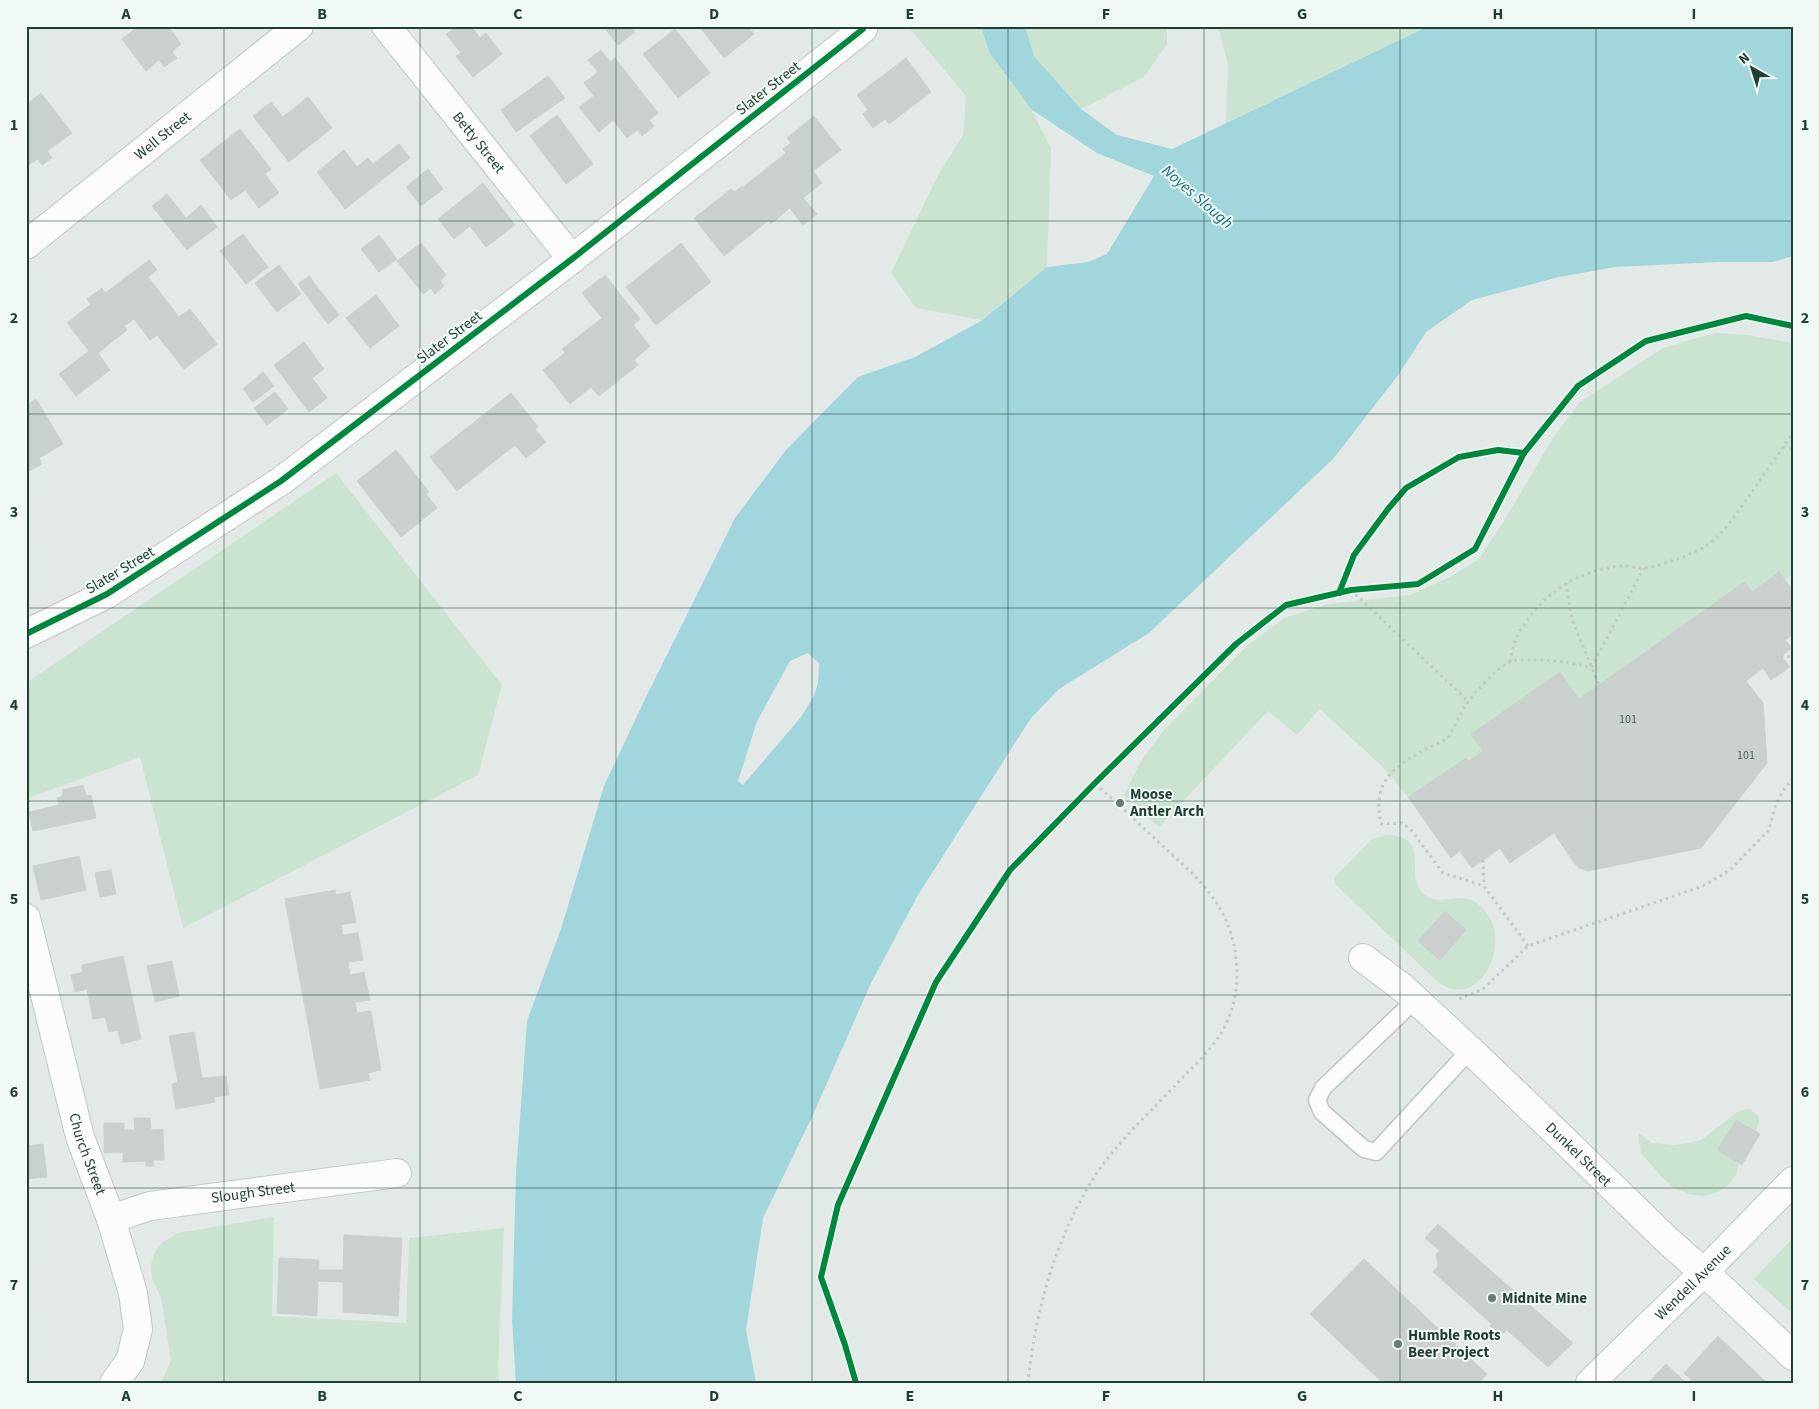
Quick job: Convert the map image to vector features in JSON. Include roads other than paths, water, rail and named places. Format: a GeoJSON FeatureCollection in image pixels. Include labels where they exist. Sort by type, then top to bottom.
{"type":"FeatureCollection","features":[{"type":"Feature","properties":{"kind":"street","name":"Well Street"},"geometry":{"type":"LineString","coordinates":[[26,245],[299,26]]}},
{"type":"Feature","properties":{"kind":"street","name":"Betty Street"},"geometry":{"type":"LineString","coordinates":[[386,26],[572,259]]}},
{"type":"Feature","properties":{"kind":"street","name":"Slater Street"},"geometry":{"type":"LineString","coordinates":[[26,634],[108,594],[281,481],[572,259],[863,29],[864,26]]}},
{"type":"Feature","properties":{"kind":"street","name":"Church Street"},"geometry":{"type":"LineString","coordinates":[[26,918],[80,1137],[111,1219],[133,1293],[138,1329],[130,1361],[114,1383]]}},
{"type":"Feature","properties":{"kind":"street","name":"Dunkel Street"},"geometry":{"type":"LineString","coordinates":[[1363,958],[1415,1000],[1470,1050],[1703,1273],[1793,1356]]}},
{"type":"Feature","properties":{"kind":"street","name":"Slough Street"},"geometry":{"type":"LineString","coordinates":[[111,1219],[150,1206],[397,1173]]}},
{"type":"Feature","properties":{"kind":"street","name":"Wendell Avenue"},"geometry":{"type":"LineString","coordinates":[[1590,1383],[1703,1273],[1793,1181]]}},
{"type":"Feature","properties":{"kind":"lane"},"geometry":{"type":"LineString","coordinates":[[1415,1000],[1323,1088],[1317,1100],[1322,1112],[1364,1149],[1376,1152],[1470,1050]]}},
{"type":"Feature","properties":{"kind":"water","name":"Noyes Slough"},"geometry":{"type":"Polygon","coordinates":[[[981,26],[1025,26],[1034,56],[1081,109],[1117,135],[1172,149],[1429,26],[1793,26],[1793,256],[1773,262],[1719,262],[1615,267],[1559,277],[1472,300],[1426,332],[1399,374],[1333,459],[1149,633],[1059,689],[1031,718],[918,895],[871,983],[812,1117],[763,1218],[746,1330],[756,1383],[516,1383],[512,1320],[516,1173],[527,1021],[561,929],[604,786],[735,518],[786,450],[858,377],[915,357],[981,321],[1047,267],[1088,262],[1107,254],[1154,176],[1097,153],[1031,109],[989,52],[981,26]],[[808,653],[790,661],[757,721],[738,781],[743,785],[801,717],[814,696],[818,683],[819,663],[808,653]]]}},
{"type":"Feature","properties":{"kind":"place","name":"Moose Antler Arch"},"geometry":{"type":"Point","coordinates":[1120,803]}},
{"type":"Feature","properties":{"kind":"place","name":"Midnite Mine"},"geometry":{"type":"Point","coordinates":[1492,1298]}},
{"type":"Feature","properties":{"kind":"place","name":"Humble Roots Beer Project"},"geometry":{"type":"Point","coordinates":[1398,1344]}}]}
